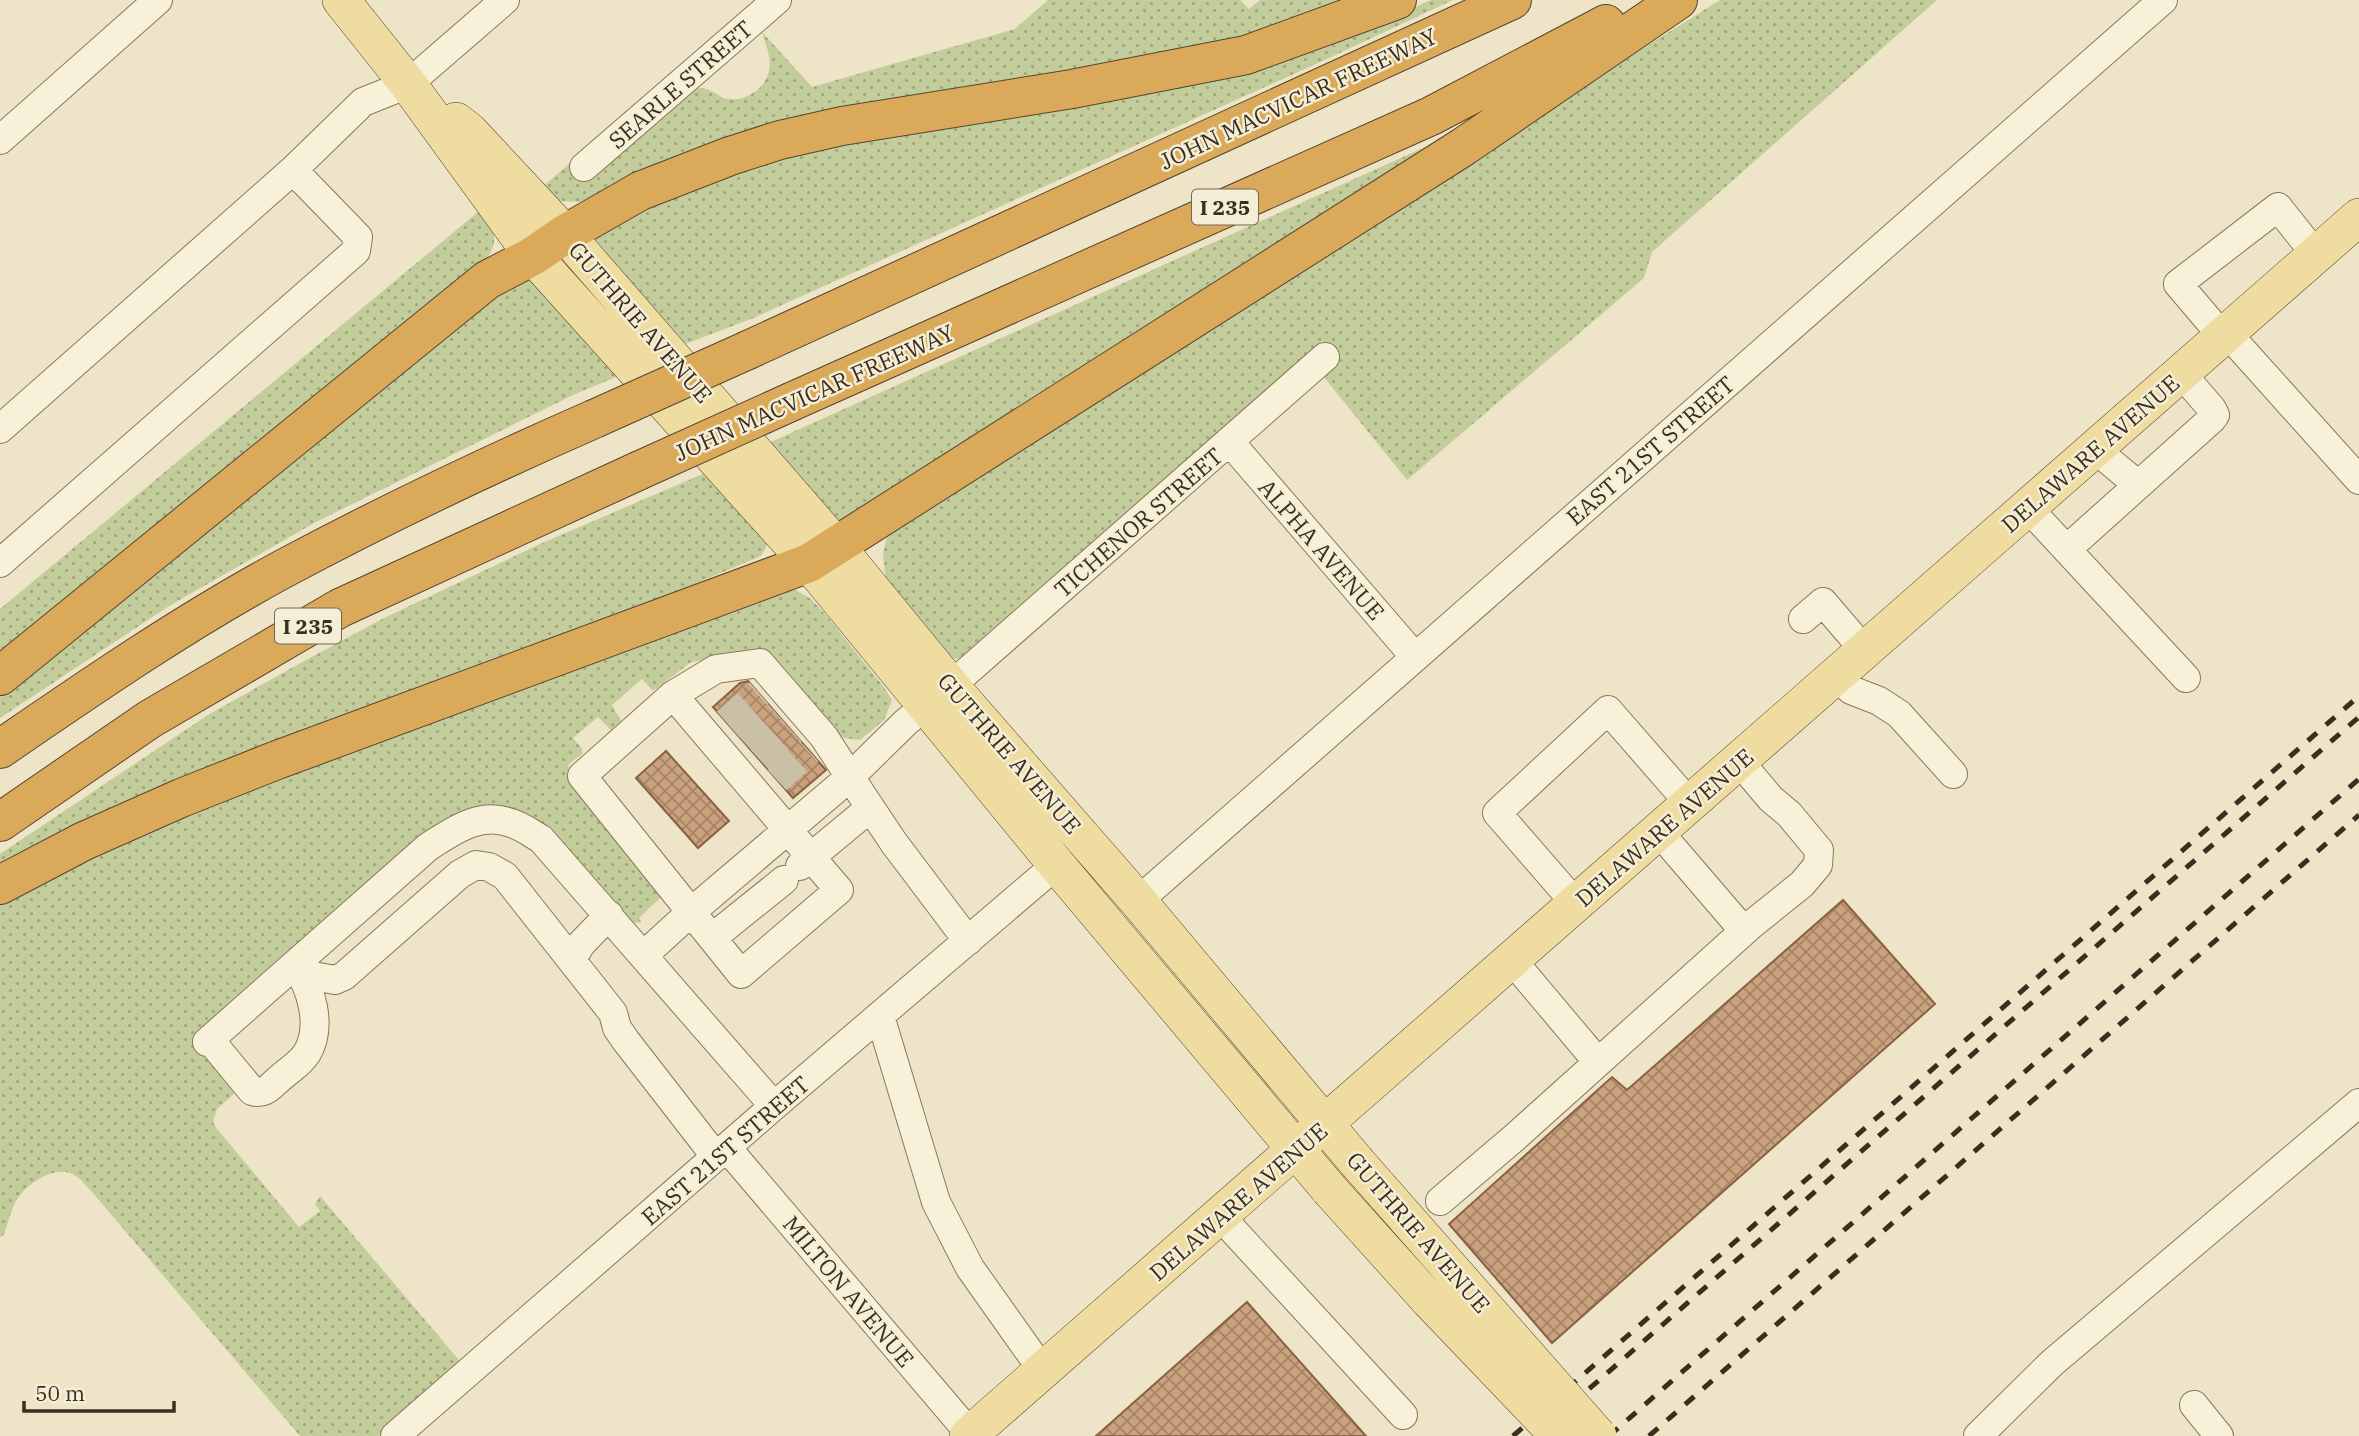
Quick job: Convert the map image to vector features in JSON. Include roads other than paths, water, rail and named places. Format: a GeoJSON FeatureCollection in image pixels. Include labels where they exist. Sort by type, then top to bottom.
{"type":"FeatureCollection","features":[{"type":"Feature","properties":{"kind":"highway"},"geometry":{"type":"LineString","coordinates":[[0,676],[487,280],[533,256],[565,234],[640,191],[780,140],[891,117],[1072,89],[1246,55],[1398,0]]}},
{"type":"Feature","properties":{"kind":"highway","name":"JOHN MACVICAR FREEWAY"},"geometry":{"type":"LineString","coordinates":[[0,748],[158,643],[282,570],[510,456],[748,350],[1512,0]]}},
{"type":"Feature","properties":{"kind":"highway","name":"JOHN MACVICAR FREEWAY"},"geometry":{"type":"LineString","coordinates":[[0,822],[150,719],[340,608],[793,401],[1431,116],[1651,0]]}},
{"type":"Feature","properties":{"kind":"highway"},"geometry":{"type":"LineString","coordinates":[[0,885],[84,841],[253,769],[823,555],[1463,146],[1678,0]]}},
{"type":"Feature","properties":{"kind":"main road","name":"GUTHRIE AVENUE"},"geometry":{"type":"LineString","coordinates":[[341,0],[408,84],[533,256],[823,555]]}},
{"type":"Feature","properties":{"kind":"main road","name":"GUTHRIE AVENUE"},"geometry":{"type":"LineString","coordinates":[[408,84],[469,131],[565,234],[938,695],[1056,865],[1295,1151],[1429,1300],[1559,1436]]}},
{"type":"Feature","properties":{"kind":"main road","name":"DELAWARE AVENUE"},"geometry":{"type":"LineString","coordinates":[[970,1435],[2359,217]]}},
{"type":"Feature","properties":{"kind":"main road","name":"GUTHRIE AVENUE"},"geometry":{"type":"LineString","coordinates":[[938,695],[1138,901],[1356,1161],[1598,1436]]}},
{"type":"Feature","properties":{"kind":"street"},"geometry":{"type":"LineString","coordinates":[[0,139],[158,0]]}},
{"type":"Feature","properties":{"kind":"street"},"geometry":{"type":"LineString","coordinates":[[0,429],[293,170],[363,102],[408,84],[505,0]]}},
{"type":"Feature","properties":{"kind":"street","name":"SEARLE STREET"},"geometry":{"type":"LineString","coordinates":[[584,167],[777,0]]}},
{"type":"Feature","properties":{"kind":"street","name":"EAST 21ST STREET"},"geometry":{"type":"LineString","coordinates":[[1138,901],[2163,0]]}},
{"type":"Feature","properties":{"kind":"street"},"geometry":{"type":"LineString","coordinates":[[0,563],[356,251],[358,237],[293,170]]}},
{"type":"Feature","properties":{"kind":"street"},"geometry":{"type":"LineString","coordinates":[[2316,255],[2278,207],[2178,284],[2359,480]]}},
{"type":"Feature","properties":{"kind":"street","name":"TICHENOR STREET"},"geometry":{"type":"LineString","coordinates":[[644,955],[850,777],[938,695],[1325,357]]}},
{"type":"Feature","properties":{"kind":"street"},"geometry":{"type":"LineString","coordinates":[[2067,549],[2215,415],[2181,373]]}},
{"type":"Feature","properties":{"kind":"street","name":"ALPHA AVENUE"},"geometry":{"type":"LineString","coordinates":[[1229,441],[1415,657]]}},
{"type":"Feature","properties":{"kind":"street"},"geometry":{"type":"LineString","coordinates":[[2095,449],[2138,485]]}},
{"type":"Feature","properties":{"kind":"street"},"geometry":{"type":"LineString","coordinates":[[2028,508],[2186,678]]}},
{"type":"Feature","properties":{"kind":"street"},"geometry":{"type":"LineString","coordinates":[[1803,619],[1823,602],[1865,651]]}},
{"type":"Feature","properties":{"kind":"street"},"geometry":{"type":"LineString","coordinates":[[673,695],[743,759],[787,829],[798,868],[839,890],[741,974],[582,775],[673,695],[716,669],[760,663],[791,715],[850,777],[968,941]]}},
{"type":"Feature","properties":{"kind":"street"},"geometry":{"type":"LineString","coordinates":[[1836,677],[1850,690],[1879,701],[1899,714],[1953,774]]}},
{"type":"Feature","properties":{"kind":"street"},"geometry":{"type":"LineString","coordinates":[[1576,904],[1497,813],[1608,710],[1690,804]]}},
{"type":"Feature","properties":{"kind":"street"},"geometry":{"type":"LineString","coordinates":[[1440,1201],[1671,999],[1744,931],[1802,884],[1818,865],[1819,850],[1739,761]]}},
{"type":"Feature","properties":{"kind":"street"},"geometry":{"type":"LineString","coordinates":[[712,938],[870,808]]}},
{"type":"Feature","properties":{"kind":"street"},"geometry":{"type":"LineString","coordinates":[[298,969],[313,1007],[311,1043],[307,1053],[296,1065],[265,1091],[258,1093],[252,1090],[208,1041],[298,969],[360,907],[418,856],[457,828],[484,819],[511,822],[541,839],[774,1106]]}},
{"type":"Feature","properties":{"kind":"street"},"geometry":{"type":"LineString","coordinates":[[1658,832],[1744,931]]}},
{"type":"Feature","properties":{"kind":"street"},"geometry":{"type":"LineString","coordinates":[[418,856],[434,874],[439,892]]}},
{"type":"Feature","properties":{"kind":"street","name":"MILTON AVENUE"},"geometry":{"type":"LineString","coordinates":[[298,969],[335,980],[344,976],[460,874],[476,865],[489,867],[505,876],[613,1013],[617,1028],[626,1041],[970,1435]]}},
{"type":"Feature","properties":{"kind":"street","name":"EAST 21ST STREET"},"geometry":{"type":"LineString","coordinates":[[395,1436],[1056,865]]}},
{"type":"Feature","properties":{"kind":"street"},"geometry":{"type":"LineString","coordinates":[[360,907],[380,931],[383,940]]}},
{"type":"Feature","properties":{"kind":"street"},"geometry":{"type":"LineString","coordinates":[[572,959],[581,944],[609,915]]}},
{"type":"Feature","properties":{"kind":"street"},"geometry":{"type":"LineString","coordinates":[[1512,960],[1597,1061]]}},
{"type":"Feature","properties":{"kind":"street"},"geometry":{"type":"LineString","coordinates":[[880,1016],[936,1202],[970,1268],[1043,1371]]}},
{"type":"Feature","properties":{"kind":"street"},"geometry":{"type":"LineString","coordinates":[[1978,1436],[2052,1363],[2359,1103]]}},
{"type":"Feature","properties":{"kind":"street"},"geometry":{"type":"LineString","coordinates":[[1220,1216],[1403,1415]]}},
{"type":"Feature","properties":{"kind":"street"},"geometry":{"type":"LineString","coordinates":[[2194,1405],[2219,1436]]}},
{"type":"Feature","properties":{"kind":"tunnel"},"geometry":{"type":"LineString","coordinates":[[726,722],[759,693]]}},
{"type":"Feature","properties":{"kind":"tunnel"},"geometry":{"type":"LineString","coordinates":[[743,741],[775,712]]}},
{"type":"Feature","properties":{"kind":"tunnel"},"geometry":{"type":"LineString","coordinates":[[760,760],[792,731]]}},
{"type":"Feature","properties":{"kind":"tunnel"},"geometry":{"type":"LineString","coordinates":[[777,780],[809,751]]}},
{"type":"Feature","properties":{"kind":"railway"},"geometry":{"type":"LineString","coordinates":[[1513,1436],[2359,696]]}},
{"type":"Feature","properties":{"kind":"railway"},"geometry":{"type":"LineString","coordinates":[[1535,1436],[2359,717]]}},
{"type":"Feature","properties":{"kind":"railway"},"geometry":{"type":"LineString","coordinates":[[1609,1436],[2359,779]]}},
{"type":"Feature","properties":{"kind":"railway"},"geometry":{"type":"LineString","coordinates":[[1649,1436],[2359,815]]}}]}
